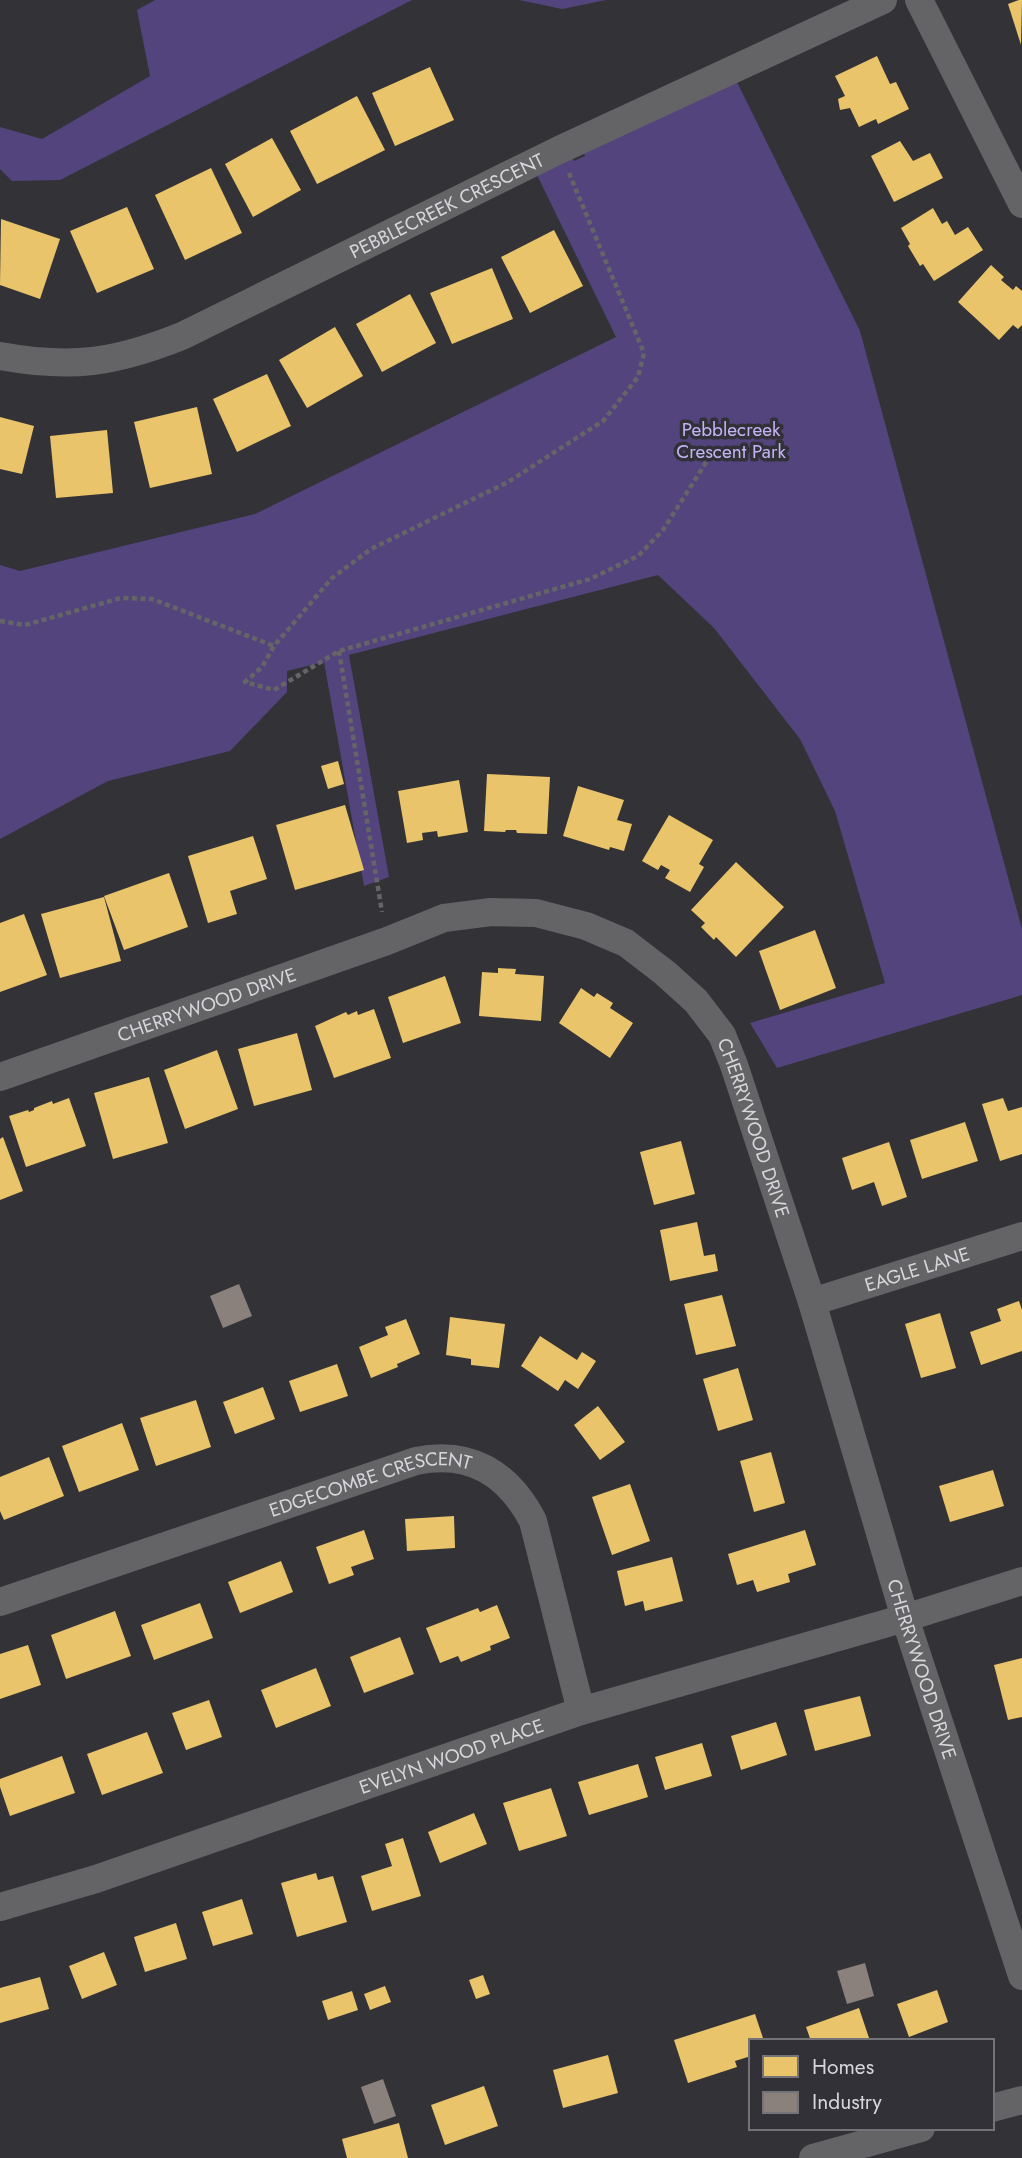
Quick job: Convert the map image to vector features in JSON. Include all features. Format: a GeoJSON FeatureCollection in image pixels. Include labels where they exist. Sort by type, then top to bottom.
{"type":"FeatureCollection","features":[{"type":"Feature","properties":{"kind":"street","name":"PEBBLECREEK CRESCENT"},"geometry":{"type":"LineString","coordinates":[[0,356],[75,364],[111,360],[182,336],[559,150],[883,0]]}},
{"type":"Feature","properties":{"kind":"street"},"geometry":{"type":"LineString","coordinates":[[919,0],[1022,204]]}},
{"type":"Feature","properties":{"kind":"street","name":"CHERRYWOOD DRIVE"},"geometry":{"type":"LineString","coordinates":[[0,1077],[387,941],[444,918],[492,912],[536,913],[586,926],[626,943],[665,973],[696,1001],[722,1035],[734,1065],[812,1302],[905,1618],[1022,1976]]}},
{"type":"Feature","properties":{"kind":"street","name":"EAGLE LANE"},"geometry":{"type":"LineString","coordinates":[[812,1302],[1022,1236]]}},
{"type":"Feature","properties":{"kind":"street","name":"EDGECOMBE CRESCENT"},"geometry":{"type":"LineString","coordinates":[[0,1602],[416,1461],[442,1457],[462,1460],[486,1469],[505,1482],[533,1521],[580,1711]]}},
{"type":"Feature","properties":{"kind":"street","name":"EVELYN WOOD PLACE"},"geometry":{"type":"LineString","coordinates":[[0,1907],[96,1879],[580,1711],[905,1618],[1022,1581]]}},
{"type":"Feature","properties":{"kind":"street"},"geometry":{"type":"LineString","coordinates":[[994,2107],[1022,2100]]}},
{"type":"Feature","properties":{"kind":"street"},"geometry":{"type":"LineString","coordinates":[[813,2158],[913,2130]]}},
{"type":"Feature","properties":{"kind":"path"},"geometry":{"type":"LineString","coordinates":[[559,150],[644,353],[638,377],[603,421],[508,482],[371,549],[332,578],[274,646],[262,667],[245,682],[274,690],[339,651],[590,579],[638,556],[663,530],[708,461]]}},
{"type":"Feature","properties":{"kind":"path"},"geometry":{"type":"LineString","coordinates":[[0,621],[25,625],[121,598],[152,599],[274,646]]}},
{"type":"Feature","properties":{"kind":"path"},"geometry":{"type":"LineString","coordinates":[[339,651],[387,941]]}},
{"type":"Feature","properties":{"kind":"green space"},"geometry":{"type":"Polygon","coordinates":[[[155,0],[412,0],[60,180],[12,181],[0,169],[0,127],[42,139],[150,76],[137,10],[155,0]]]}},
{"type":"Feature","properties":{"kind":"green space"},"geometry":{"type":"Polygon","coordinates":[[[519,0],[606,0],[562,9],[519,0]]]}},
{"type":"Feature","properties":{"kind":"green space","name":"Pebblecreek Crescent Park"},"geometry":{"type":"Polygon","coordinates":[[[734,76],[860,331],[1022,929],[1022,995],[777,1068],[750,1023],[885,983],[835,811],[800,739],[714,628],[658,575],[349,655],[389,877],[364,886],[324,662],[287,671],[287,692],[230,751],[108,781],[0,839],[0,565],[20,571],[255,514],[616,337],[536,173],[571,156],[574,161],[585,156],[583,150],[734,76]]]}},
{"type":"Feature","properties":{"kind":"building: Homes"},"geometry":{"type":"Polygon","coordinates":[[[1022,0],[1021,45],[1008,4],[1022,0]]]}},
{"type":"Feature","properties":{"kind":"building: Homes"},"geometry":{"type":"Polygon","coordinates":[[[877,56],[890,84],[896,82],[909,109],[878,124],[876,119],[859,127],[850,108],[840,110],[838,99],[845,96],[835,76],[877,56]]]}},
{"type":"Feature","properties":{"kind":"building: Homes"},"geometry":{"type":"Polygon","coordinates":[[[430,67],[454,120],[395,146],[372,93],[430,67]]]}},
{"type":"Feature","properties":{"kind":"building: Homes"},"geometry":{"type":"Polygon","coordinates":[[[357,96],[385,150],[317,184],[290,131],[357,96]]]}},
{"type":"Feature","properties":{"kind":"building: Homes"},"geometry":{"type":"Polygon","coordinates":[[[272,138],[301,190],[253,217],[225,164],[272,138]]]}},
{"type":"Feature","properties":{"kind":"building: Homes"},"geometry":{"type":"Polygon","coordinates":[[[900,141],[913,161],[930,153],[943,178],[894,202],[871,156],[900,141]]]}},
{"type":"Feature","properties":{"kind":"building: Homes"},"geometry":{"type":"Polygon","coordinates":[[[211,168],[242,233],[185,260],[155,195],[211,168]]]}},
{"type":"Feature","properties":{"kind":"building: Homes"},"geometry":{"type":"Polygon","coordinates":[[[127,207],[154,269],[97,293],[70,231],[127,207]]]}},
{"type":"Feature","properties":{"kind":"building: Homes"},"geometry":{"type":"Polygon","coordinates":[[[933,208],[942,224],[947,221],[955,235],[968,227],[983,250],[934,281],[923,264],[920,266],[901,228],[933,208]]]}},
{"type":"Feature","properties":{"kind":"building: Homes"},"geometry":{"type":"Polygon","coordinates":[[[1,219],[60,239],[40,299],[0,285],[1,219]]]}},
{"type":"Feature","properties":{"kind":"building: Homes"},"geometry":{"type":"Polygon","coordinates":[[[554,230],[583,286],[530,313],[501,257],[554,230]]]}},
{"type":"Feature","properties":{"kind":"building: Homes"},"geometry":{"type":"Polygon","coordinates":[[[991,265],[1004,277],[1001,280],[1013,290],[1016,286],[1022,291],[1022,325],[1018,329],[1013,325],[999,340],[958,302],[991,265]]]}},
{"type":"Feature","properties":{"kind":"building: Homes"},"geometry":{"type":"Polygon","coordinates":[[[492,268],[513,319],[452,344],[430,293],[492,268]]]}},
{"type":"Feature","properties":{"kind":"building: Homes"},"geometry":{"type":"Polygon","coordinates":[[[410,294],[436,343],[382,372],[356,324],[410,294]]]}},
{"type":"Feature","properties":{"kind":"building: Homes"},"geometry":{"type":"Polygon","coordinates":[[[335,327],[363,376],[307,408],[279,360],[335,327]]]}},
{"type":"Feature","properties":{"kind":"building: Homes"},"geometry":{"type":"Polygon","coordinates":[[[267,374],[291,426],[237,452],[213,399],[267,374]]]}},
{"type":"Feature","properties":{"kind":"building: Homes"},"geometry":{"type":"Polygon","coordinates":[[[197,407],[212,474],[150,488],[134,422],[197,407]]]}},
{"type":"Feature","properties":{"kind":"building: Homes"},"geometry":{"type":"Polygon","coordinates":[[[0,417],[34,426],[22,474],[0,469],[0,417]]]}},
{"type":"Feature","properties":{"kind":"building: Homes"},"geometry":{"type":"Polygon","coordinates":[[[107,430],[113,493],[56,498],[50,436],[107,430]]]}},
{"type":"Feature","properties":{"kind":"building: Homes"},"geometry":{"type":"Polygon","coordinates":[[[338,761],[344,784],[328,789],[321,766],[338,761]]]}},
{"type":"Feature","properties":{"kind":"building: Homes"},"geometry":{"type":"Polygon","coordinates":[[[487,774],[550,777],[547,834],[517,833],[516,830],[484,831],[487,774]]]}},
{"type":"Feature","properties":{"kind":"building: Homes"},"geometry":{"type":"Polygon","coordinates":[[[459,780],[468,832],[438,837],[437,831],[422,833],[423,840],[407,843],[398,791],[459,780]]]}},
{"type":"Feature","properties":{"kind":"building: Homes"},"geometry":{"type":"Polygon","coordinates":[[[578,786],[624,800],[617,820],[632,824],[624,851],[610,847],[609,850],[563,836],[578,786]]]}},
{"type":"Feature","properties":{"kind":"building: Homes"},"geometry":{"type":"Polygon","coordinates":[[[345,805],[364,870],[295,890],[276,825],[345,805]]]}},
{"type":"Feature","properties":{"kind":"building: Homes"},"geometry":{"type":"Polygon","coordinates":[[[669,815],[713,840],[699,864],[704,867],[690,892],[665,878],[670,870],[661,865],[658,870],[642,861],[669,815]]]}},
{"type":"Feature","properties":{"kind":"building: Homes"},"geometry":{"type":"Polygon","coordinates":[[[253,836],[267,879],[230,891],[237,914],[208,923],[188,856],[253,836]]]}},
{"type":"Feature","properties":{"kind":"building: Homes"},"geometry":{"type":"Polygon","coordinates":[[[736,862],[784,907],[736,957],[716,937],[714,940],[701,927],[705,923],[691,910],[736,862]]]}},
{"type":"Feature","properties":{"kind":"building: Homes"},"geometry":{"type":"Polygon","coordinates":[[[169,873],[188,927],[124,950],[104,896],[169,873]]]}},
{"type":"Feature","properties":{"kind":"building: Homes"},"geometry":{"type":"Polygon","coordinates":[[[104,897],[121,961],[60,978],[41,914],[104,897]]]}},
{"type":"Feature","properties":{"kind":"building: Homes"},"geometry":{"type":"Polygon","coordinates":[[[24,914],[47,975],[0,992],[0,923],[24,914]]]}},
{"type":"Feature","properties":{"kind":"building: Homes"},"geometry":{"type":"Polygon","coordinates":[[[815,930],[836,988],[780,1010],[759,951],[815,930]]]}},
{"type":"Feature","properties":{"kind":"building: Homes"},"geometry":{"type":"Polygon","coordinates":[[[498,968],[516,969],[515,974],[544,976],[541,1021],[479,1016],[482,972],[498,973],[498,968]]]}},
{"type":"Feature","properties":{"kind":"building: Homes"},"geometry":{"type":"Polygon","coordinates":[[[445,976],[461,1023],[403,1043],[388,997],[445,976]]]}},
{"type":"Feature","properties":{"kind":"building: Homes"},"geometry":{"type":"Polygon","coordinates":[[[581,988],[594,997],[597,993],[613,1003],[610,1008],[633,1023],[610,1058],[559,1023],[581,988]]]}},
{"type":"Feature","properties":{"kind":"building: Homes"},"geometry":{"type":"Polygon","coordinates":[[[374,1009],[391,1058],[334,1078],[315,1026],[346,1012],[348,1015],[357,1011],[358,1015],[374,1009]]]}},
{"type":"Feature","properties":{"kind":"building: Homes"},"geometry":{"type":"Polygon","coordinates":[[[297,1033],[312,1090],[254,1106],[238,1049],[297,1033]]]}},
{"type":"Feature","properties":{"kind":"building: Homes"},"geometry":{"type":"Polygon","coordinates":[[[217,1050],[238,1109],[185,1129],[164,1070],[217,1050]]]}},
{"type":"Feature","properties":{"kind":"building: Homes"},"geometry":{"type":"Polygon","coordinates":[[[149,1077],[168,1143],[113,1159],[94,1093],[149,1077]]]}},
{"type":"Feature","properties":{"kind":"building: Homes"},"geometry":{"type":"Polygon","coordinates":[[[69,1098],[86,1146],[26,1167],[9,1116],[69,1098]]]}},
{"type":"Feature","properties":{"kind":"building: Homes"},"geometry":{"type":"Polygon","coordinates":[[[1003,1098],[1008,1111],[1022,1107],[1022,1154],[1000,1161],[982,1104],[1003,1098]]]}},
{"type":"Feature","properties":{"kind":"building: Homes"},"geometry":{"type":"Polygon","coordinates":[[[965,1122],[978,1161],[922,1179],[910,1140],[965,1122]]]}},
{"type":"Feature","properties":{"kind":"building: Homes"},"geometry":{"type":"Polygon","coordinates":[[[3,1137],[23,1191],[0,1200],[0,1139],[3,1137]]]}},
{"type":"Feature","properties":{"kind":"building: Homes"},"geometry":{"type":"Polygon","coordinates":[[[681,1141],[695,1194],[654,1205],[640,1152],[681,1141]]]}},
{"type":"Feature","properties":{"kind":"building: Homes"},"geometry":{"type":"Polygon","coordinates":[[[889,1142],[907,1197],[882,1206],[874,1182],[852,1190],[842,1158],[889,1142]]]}},
{"type":"Feature","properties":{"kind":"building: Homes"},"geometry":{"type":"Polygon","coordinates":[[[697,1222],[704,1256],[715,1254],[718,1271],[670,1281],[660,1230],[697,1222]]]}},
{"type":"Feature","properties":{"kind":"building: Homes"},"geometry":{"type":"Polygon","coordinates":[[[722,1295],[736,1346],[696,1355],[684,1304],[722,1295]]]}},
{"type":"Feature","properties":{"kind":"building: Homes"},"geometry":{"type":"Polygon","coordinates":[[[1019,1301],[1022,1310],[1022,1351],[981,1365],[970,1332],[1001,1321],[997,1309],[1019,1301]]]}},
{"type":"Feature","properties":{"kind":"building: Homes"},"geometry":{"type":"Polygon","coordinates":[[[940,1313],[956,1368],[921,1378],[905,1324],[940,1313]]]}},
{"type":"Feature","properties":{"kind":"building: Homes"},"geometry":{"type":"Polygon","coordinates":[[[450,1317],[505,1324],[499,1368],[471,1365],[471,1359],[446,1355],[450,1317]]]}},
{"type":"Feature","properties":{"kind":"building: Homes"},"geometry":{"type":"Polygon","coordinates":[[[406,1319],[420,1354],[371,1378],[359,1347],[388,1335],[385,1327],[406,1319]]]}},
{"type":"Feature","properties":{"kind":"building: Homes"},"geometry":{"type":"Polygon","coordinates":[[[540,1336],[577,1360],[582,1352],[596,1361],[578,1389],[565,1380],[558,1391],[521,1366],[540,1336]]]}},
{"type":"Feature","properties":{"kind":"building: Homes"},"geometry":{"type":"Polygon","coordinates":[[[337,1364],[348,1396],[300,1412],[289,1381],[337,1364]]]}},
{"type":"Feature","properties":{"kind":"building: Homes"},"geometry":{"type":"Polygon","coordinates":[[[738,1368],[753,1420],[718,1431],[703,1379],[738,1368]]]}},
{"type":"Feature","properties":{"kind":"building: Homes"},"geometry":{"type":"Polygon","coordinates":[[[263,1387],[275,1419],[235,1434],[223,1402],[263,1387]]]}},
{"type":"Feature","properties":{"kind":"building: Homes"},"geometry":{"type":"Polygon","coordinates":[[[196,1400],[211,1447],[156,1466],[140,1418],[196,1400]]]}},
{"type":"Feature","properties":{"kind":"building: Homes"},"geometry":{"type":"Polygon","coordinates":[[[598,1406],[625,1442],[600,1460],[574,1425],[598,1406]]]}},
{"type":"Feature","properties":{"kind":"building: Homes"},"geometry":{"type":"Polygon","coordinates":[[[122,1423],[139,1470],[79,1492],[62,1446],[122,1423]]]}},
{"type":"Feature","properties":{"kind":"building: Homes"},"geometry":{"type":"Polygon","coordinates":[[[771,1452],[785,1503],[754,1512],[740,1461],[771,1452]]]}},
{"type":"Feature","properties":{"kind":"building: Homes"},"geometry":{"type":"Polygon","coordinates":[[[49,1457],[64,1496],[4,1520],[0,1511],[0,1477],[49,1457]]]}},
{"type":"Feature","properties":{"kind":"building: Homes"},"geometry":{"type":"Polygon","coordinates":[[[993,1470],[1004,1506],[950,1522],[939,1486],[993,1470]]]}},
{"type":"Feature","properties":{"kind":"building: Homes"},"geometry":{"type":"Polygon","coordinates":[[[630,1484],[650,1541],[612,1555],[592,1497],[630,1484]]]}},
{"type":"Feature","properties":{"kind":"building: Homes"},"geometry":{"type":"Polygon","coordinates":[[[454,1516],[455,1548],[407,1551],[405,1519],[454,1516]]]}},
{"type":"Feature","properties":{"kind":"building: Homes"},"geometry":{"type":"Polygon","coordinates":[[[364,1530],[374,1559],[351,1567],[354,1575],[329,1584],[316,1547],[364,1530]]]}},
{"type":"Feature","properties":{"kind":"building: Homes"},"geometry":{"type":"Polygon","coordinates":[[[805,1530],[816,1565],[788,1574],[790,1582],[757,1592],[753,1580],[737,1585],[728,1554],[805,1530]]]}},
{"type":"Feature","properties":{"kind":"building: Homes"},"geometry":{"type":"Polygon","coordinates":[[[672,1557],[683,1601],[645,1611],[643,1601],[625,1606],[617,1571],[672,1557]]]}},
{"type":"Feature","properties":{"kind":"building: Homes"},"geometry":{"type":"Polygon","coordinates":[[[281,1561],[293,1592],[240,1613],[228,1582],[281,1561]]]}},
{"type":"Feature","properties":{"kind":"building: Homes"},"geometry":{"type":"Polygon","coordinates":[[[200,1603],[213,1638],[154,1660],[141,1625],[200,1603]]]}},
{"type":"Feature","properties":{"kind":"building: Homes"},"geometry":{"type":"Polygon","coordinates":[[[497,1605],[510,1638],[490,1646],[491,1650],[461,1662],[458,1656],[440,1663],[426,1628],[478,1608],[480,1612],[497,1605]]]}},
{"type":"Feature","properties":{"kind":"building: Homes"},"geometry":{"type":"Polygon","coordinates":[[[115,1611],[131,1656],[66,1679],[51,1635],[115,1611]]]}},
{"type":"Feature","properties":{"kind":"building: Homes"},"geometry":{"type":"Polygon","coordinates":[[[400,1637],[414,1674],[364,1693],[350,1657],[400,1637]]]}},
{"type":"Feature","properties":{"kind":"building: Homes"},"geometry":{"type":"Polygon","coordinates":[[[28,1645],[41,1685],[0,1699],[0,1654],[28,1645]]]}},
{"type":"Feature","properties":{"kind":"building: Homes"},"geometry":{"type":"Polygon","coordinates":[[[1022,1658],[1022,1717],[1008,1720],[994,1665],[1022,1658]]]}},
{"type":"Feature","properties":{"kind":"building: Homes"},"geometry":{"type":"Polygon","coordinates":[[[316,1668],[331,1706],[276,1728],[261,1690],[316,1668]]]}},
{"type":"Feature","properties":{"kind":"building: Homes"},"geometry":{"type":"Polygon","coordinates":[[[860,1696],[871,1736],[815,1751],[804,1710],[860,1696]]]}},
{"type":"Feature","properties":{"kind":"building: Homes"},"geometry":{"type":"Polygon","coordinates":[[[209,1700],[222,1737],[186,1750],[172,1713],[209,1700]]]}},
{"type":"Feature","properties":{"kind":"building: Homes"},"geometry":{"type":"Polygon","coordinates":[[[776,1722],[787,1755],[741,1770],[731,1736],[776,1722]]]}},
{"type":"Feature","properties":{"kind":"building: Homes"},"geometry":{"type":"Polygon","coordinates":[[[147,1732],[163,1773],[102,1795],[87,1754],[147,1732]]]}},
{"type":"Feature","properties":{"kind":"building: Homes"},"geometry":{"type":"Polygon","coordinates":[[[702,1743],[712,1776],[665,1790],[655,1757],[702,1743]]]}},
{"type":"Feature","properties":{"kind":"building: Homes"},"geometry":{"type":"Polygon","coordinates":[[[62,1756],[75,1793],[10,1816],[0,1779],[62,1756]]]}},
{"type":"Feature","properties":{"kind":"building: Homes"},"geometry":{"type":"Polygon","coordinates":[[[638,1764],[648,1797],[589,1815],[578,1782],[638,1764]]]}},
{"type":"Feature","properties":{"kind":"building: Homes"},"geometry":{"type":"Polygon","coordinates":[[[551,1788],[567,1836],[519,1851],[503,1803],[551,1788]]]}},
{"type":"Feature","properties":{"kind":"building: Homes"},"geometry":{"type":"Polygon","coordinates":[[[474,1813],[487,1844],[440,1863],[428,1832],[474,1813]]]}},
{"type":"Feature","properties":{"kind":"building: Homes"},"geometry":{"type":"Polygon","coordinates":[[[403,1838],[421,1896],[372,1911],[361,1876],[392,1866],[385,1844],[403,1838]]]}},
{"type":"Feature","properties":{"kind":"building: Homes"},"geometry":{"type":"Polygon","coordinates":[[[316,1873],[318,1880],[333,1876],[347,1922],[297,1937],[281,1883],[316,1873]]]}},
{"type":"Feature","properties":{"kind":"building: Homes"},"geometry":{"type":"Polygon","coordinates":[[[242,1899],[253,1934],[213,1946],[202,1912],[242,1899]]]}},
{"type":"Feature","properties":{"kind":"building: Homes"},"geometry":{"type":"Polygon","coordinates":[[[176,1923],[187,1959],[145,1972],[134,1937],[176,1923]]]}},
{"type":"Feature","properties":{"kind":"building: Homes"},"geometry":{"type":"Polygon","coordinates":[[[104,1952],[117,1985],[82,1999],[69,1966],[104,1952]]]}},
{"type":"Feature","properties":{"kind":"building: Homes"},"geometry":{"type":"Polygon","coordinates":[[[483,1975],[490,1994],[476,1999],[469,1980],[483,1975]]]}},
{"type":"Feature","properties":{"kind":"building: Homes"},"geometry":{"type":"Polygon","coordinates":[[[40,1977],[49,2009],[0,2023],[0,1988],[40,1977]]]}},
{"type":"Feature","properties":{"kind":"building: Homes"},"geometry":{"type":"Polygon","coordinates":[[[385,1986],[391,2002],[370,2010],[364,1994],[385,1986]]]}},
{"type":"Feature","properties":{"kind":"building: Homes"},"geometry":{"type":"Polygon","coordinates":[[[937,1990],[948,2022],[909,2037],[897,2004],[937,1990]]]}},
{"type":"Feature","properties":{"kind":"building: Homes"},"geometry":{"type":"Polygon","coordinates":[[[352,1991],[358,2010],[328,2020],[322,2001],[352,1991]]]}},
{"type":"Feature","properties":{"kind":"building: Homes"},"geometry":{"type":"Polygon","coordinates":[[[859,2008],[869,2039],[810,2039],[806,2027],[859,2008]]]}},
{"type":"Feature","properties":{"kind":"building: Homes"},"geometry":{"type":"Polygon","coordinates":[[[755,2014],[763,2039],[749,2039],[749,2057],[735,2061],[737,2067],[688,2083],[674,2040],[755,2014]]]}},
{"type":"Feature","properties":{"kind":"building: Homes"},"geometry":{"type":"Polygon","coordinates":[[[608,2055],[618,2093],[563,2108],[553,2070],[608,2055]]]}},
{"type":"Feature","properties":{"kind":"building: Homes"},"geometry":{"type":"Polygon","coordinates":[[[484,2086],[498,2126],[445,2145],[431,2105],[484,2086]]]}},
{"type":"Feature","properties":{"kind":"building: Homes"},"geometry":{"type":"Polygon","coordinates":[[[399,2123],[408,2158],[347,2158],[342,2139],[399,2123]]]}},
{"type":"Feature","properties":{"kind":"building: Industry"},"geometry":{"type":"Polygon","coordinates":[[[239,1284],[252,1316],[223,1328],[210,1296],[239,1284]]]}},
{"type":"Feature","properties":{"kind":"building: Industry"},"geometry":{"type":"Polygon","coordinates":[[[865,1963],[874,1996],[847,2004],[837,1971],[865,1963]]]}},
{"type":"Feature","properties":{"kind":"building: Industry"},"geometry":{"type":"Polygon","coordinates":[[[383,2079],[396,2116],[374,2124],[361,2087],[383,2079]]]}}]}
